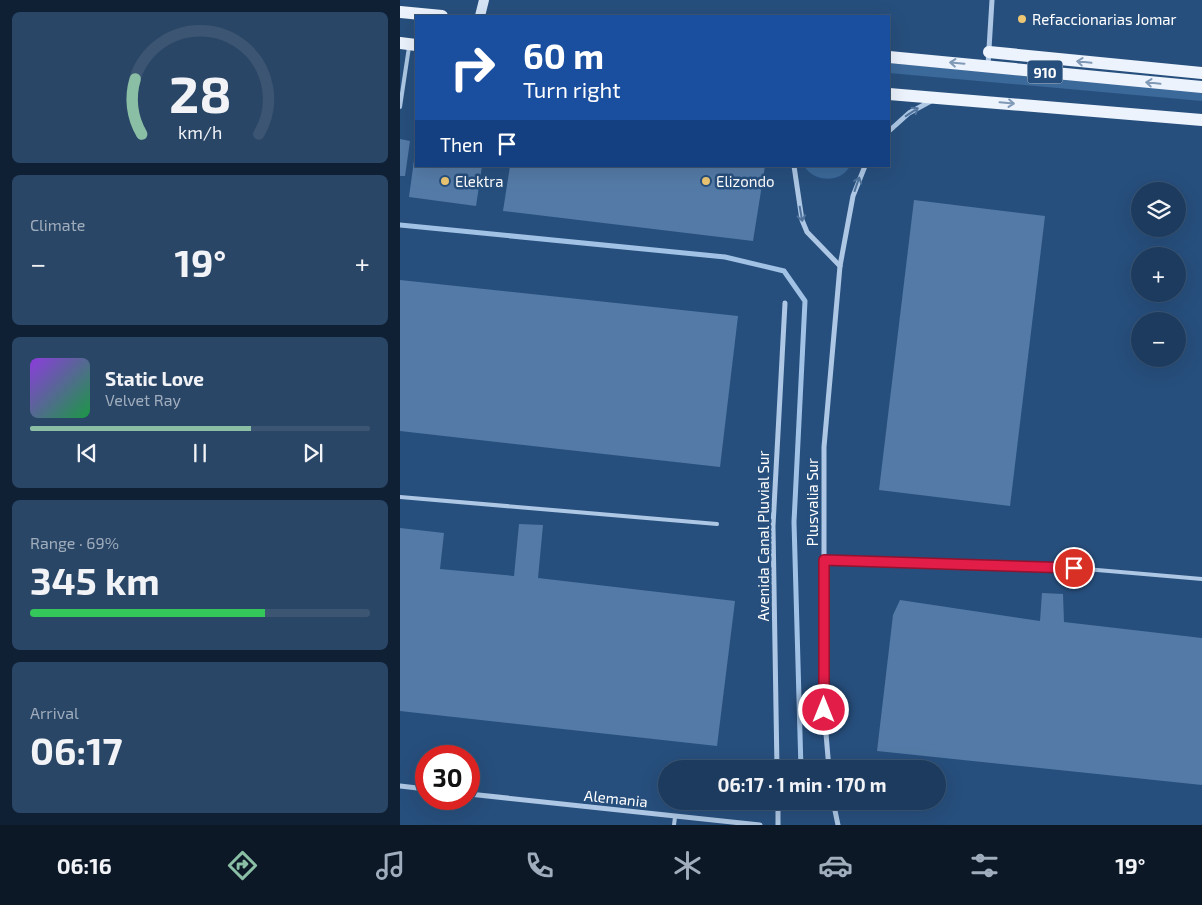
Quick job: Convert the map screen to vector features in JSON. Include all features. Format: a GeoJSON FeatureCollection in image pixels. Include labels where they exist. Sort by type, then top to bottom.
{"type":"FeatureCollection","features":[{"type":"Feature","properties":{"kind":"main road"},"geometry":{"type":"LineString","coordinates":[[480,15],[484,0]]}},
{"type":"Feature","properties":{"kind":"main road"},"geometry":{"type":"LineString","coordinates":[[400,12],[432,15]]}},
{"type":"Feature","properties":{"kind":"main road"},"geometry":{"type":"LineString","coordinates":[[989,52],[1202,73]]}},
{"type":"Feature","properties":{"kind":"main road","name":"910"},"geometry":{"type":"LineString","coordinates":[[890,57],[1202,87]]}},
{"type":"Feature","properties":{"kind":"main road","name":"910"},"geometry":{"type":"LineString","coordinates":[[890,94],[1202,120]]}},
{"type":"Feature","properties":{"kind":"street"},"geometry":{"type":"LineString","coordinates":[[988,66],[992,0]]}},
{"type":"Feature","properties":{"kind":"street"},"geometry":{"type":"LineString","coordinates":[[890,130],[909,113],[938,98]]}},
{"type":"Feature","properties":{"kind":"street"},"geometry":{"type":"LineString","coordinates":[[794,167],[802,220],[807,232],[840,266]]}},
{"type":"Feature","properties":{"kind":"street","name":"Plusvalia Sur"},"geometry":{"type":"LineString","coordinates":[[828,760],[824,710],[824,447],[840,266],[853,196],[865,167]]}},
{"type":"Feature","properties":{"kind":"street","name":"Avenida Canal Pluvial Sur"},"geometry":{"type":"LineString","coordinates":[[777,760],[773,526],[785,303]]}},
{"type":"Feature","properties":{"kind":"street"},"geometry":{"type":"LineString","coordinates":[[400,786],[415,788]]}},
{"type":"Feature","properties":{"kind":"street","name":"Alemania"},"geometry":{"type":"LineString","coordinates":[[480,795],[760,825]]}},
{"type":"Feature","properties":{"kind":"street"},"geometry":{"type":"LineString","coordinates":[[778,810],[778,825]]}},
{"type":"Feature","properties":{"kind":"street"},"geometry":{"type":"LineString","coordinates":[[835,810],[838,825]]}},
{"type":"Feature","properties":{"kind":"lane"},"geometry":{"type":"LineString","coordinates":[[400,107],[409,44]]}},
{"type":"Feature","properties":{"kind":"lane"},"geometry":{"type":"LineString","coordinates":[[400,497],[717,524]]}},
{"type":"Feature","properties":{"kind":"lane"},"geometry":{"type":"LineString","coordinates":[[824,560],[1074,568],[1202,579]]}},
{"type":"Feature","properties":{"kind":"lane"},"geometry":{"type":"LineString","coordinates":[[674,825],[675,817]]}},
{"type":"Feature","properties":{"kind":"shaded area"},"geometry":{"type":"Polygon","coordinates":[[[890,63],[1202,92],[1202,101],[890,73],[890,63]]]}},
{"type":"Feature","properties":{"kind":"shaded area"},"geometry":{"type":"Polygon","coordinates":[[[805,167],[849,167],[840,176],[827,179],[820,178],[805,167]]]}},
{"type":"Feature","properties":{"kind":"building"},"geometry":{"type":"Polygon","coordinates":[[[400,139],[410,141],[405,176],[400,176],[400,139]]]}},
{"type":"Feature","properties":{"kind":"building","name":"Elektra"},"geometry":{"type":"Polygon","coordinates":[[[415,153],[415,167],[482,167],[476,206],[409,197],[415,153]]]}},
{"type":"Feature","properties":{"kind":"building"},"geometry":{"type":"Polygon","coordinates":[[[510,167],[765,167],[753,241],[503,211],[510,167]]]}},
{"type":"Feature","properties":{"kind":"building"},"geometry":{"type":"Polygon","coordinates":[[[914,200],[1045,216],[1010,506],[879,490],[914,200]]]}},
{"type":"Feature","properties":{"kind":"building"},"geometry":{"type":"Polygon","coordinates":[[[400,280],[738,316],[720,467],[400,431],[400,280]]]}},
{"type":"Feature","properties":{"kind":"building"},"geometry":{"type":"Polygon","coordinates":[[[519,524],[543,525],[538,578],[735,601],[717,746],[400,711],[400,528],[444,533],[440,569],[514,576],[519,524]]]}},
{"type":"Feature","properties":{"kind":"building"},"geometry":{"type":"Polygon","coordinates":[[[1042,593],[1063,594],[1064,622],[1202,638],[1202,785],[877,751],[893,615],[900,600],[1040,621],[1042,593]]]}},
{"type":"Feature","properties":{"kind":"waterway"},"geometry":{"type":"LineString","coordinates":[[400,225],[725,257],[784,271],[805,301],[794,522],[801,760]]}},
{"type":"Feature","properties":{"kind":"place","name":"Refaccionarias Jomar"},"geometry":{"type":"Point","coordinates":[1022,19]}},
{"type":"Feature","properties":{"kind":"place","name":"Elektra"},"geometry":{"type":"Point","coordinates":[445,181]}},
{"type":"Feature","properties":{"kind":"place","name":"Elizondo"},"geometry":{"type":"Point","coordinates":[706,181]}},
{"type":"Feature","properties":{"kind":"route"},"geometry":{"type":"LineString","coordinates":[[824,710],[824,560],[1074,568]]}}]}
